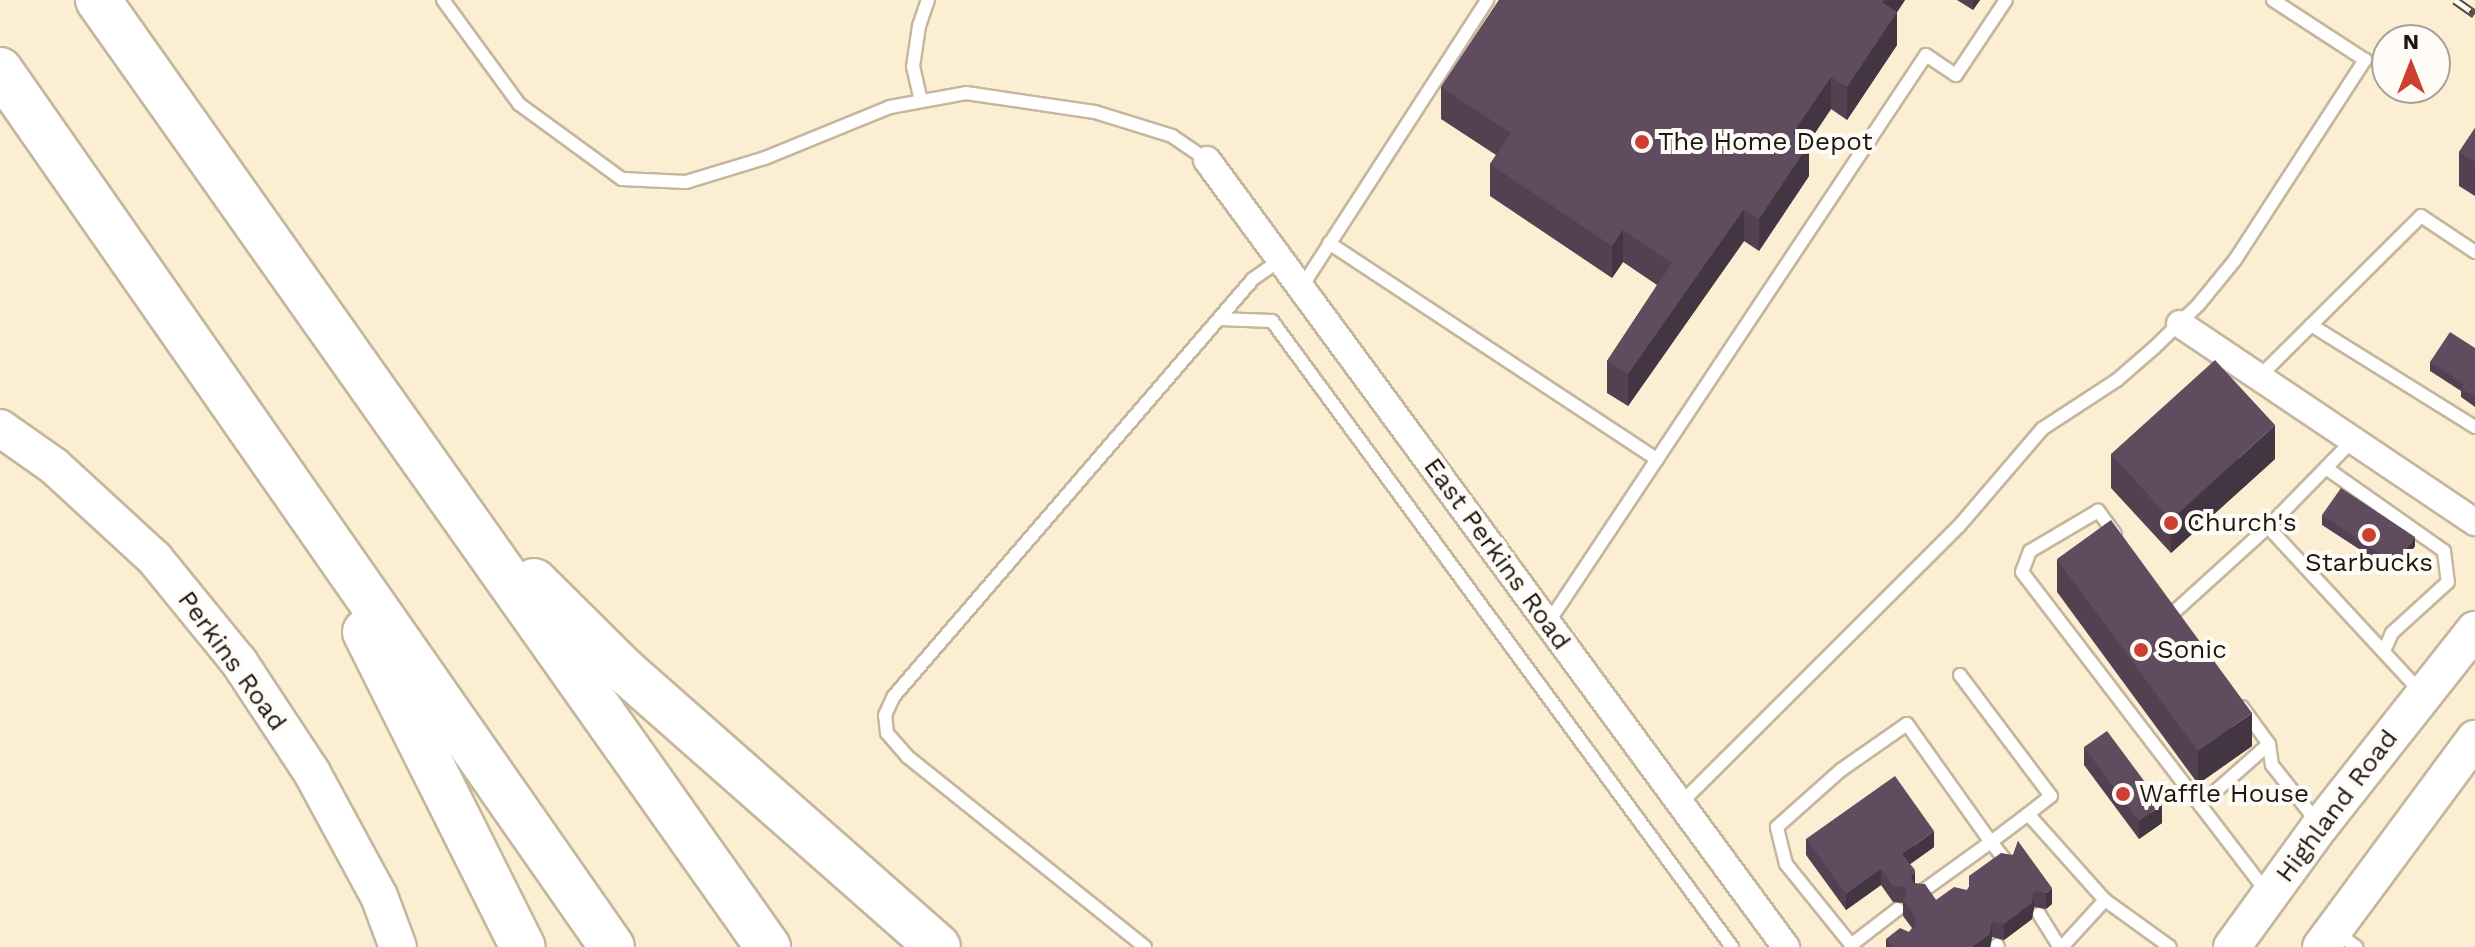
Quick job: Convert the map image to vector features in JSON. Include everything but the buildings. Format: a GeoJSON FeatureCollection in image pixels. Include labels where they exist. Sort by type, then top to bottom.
{"type":"FeatureCollection","features":[{"type":"Feature","properties":{"kind":"highway"},"geometry":{"type":"LineString","coordinates":[[98,0],[768,947]]}},
{"type":"Feature","properties":{"kind":"highway"},"geometry":{"type":"LineString","coordinates":[[0,70],[612,947]]}},
{"type":"Feature","properties":{"kind":"highway"},"geometry":{"type":"LineString","coordinates":[[414,446],[533,580],[625,671],[938,947]]}},
{"type":"Feature","properties":{"kind":"highway"},"geometry":{"type":"LineString","coordinates":[[298,497],[523,947]]}},
{"type":"Feature","properties":{"kind":"main road","name":"Perkins Road"},"geometry":{"type":"LineString","coordinates":[[0,428],[54,466],[155,559],[239,662],[311,771],[379,896],[398,947]]}},
{"type":"Feature","properties":{"kind":"main road","name":"Highland Road"},"geometry":{"type":"LineString","coordinates":[[2232,947],[2320,826],[2475,630]]}},
{"type":"Feature","properties":{"kind":"main road"},"geometry":{"type":"LineString","coordinates":[[2337,942],[2475,739]]}},
{"type":"Feature","properties":{"kind":"street","name":"East Perkins Road"},"geometry":{"type":"LineString","coordinates":[[1207,160],[1786,947]]}},
{"type":"Feature","properties":{"kind":"street"},"geometry":{"type":"LineString","coordinates":[[2180,324],[2475,522]]}},
{"type":"Feature","properties":{"kind":"lane"},"geometry":{"type":"LineString","coordinates":[[443,0],[519,104],[622,179],[686,182],[765,158],[890,107],[966,93],[1095,112],[1172,136],[1207,160]]}},
{"type":"Feature","properties":{"kind":"lane"},"geometry":{"type":"LineString","coordinates":[[921,101],[913,67],[919,26],[928,0]]}},
{"type":"Feature","properties":{"kind":"lane"},"geometry":{"type":"LineString","coordinates":[[1301,288],[1487,0]]}},
{"type":"Feature","properties":{"kind":"lane"},"geometry":{"type":"LineString","coordinates":[[1548,623],[1926,55],[1956,75],[2006,0]]}},
{"type":"Feature","properties":{"kind":"lane"},"geometry":{"type":"LineString","coordinates":[[1681,803],[1959,526],[2042,429],[2117,380],[2180,324],[2235,260],[2365,60],[2273,0]]}},
{"type":"Feature","properties":{"kind":"lane"},"geometry":{"type":"LineString","coordinates":[[2259,377],[2421,216],[2475,252]]}},
{"type":"Feature","properties":{"kind":"lane"},"geometry":{"type":"LineString","coordinates":[[1329,243],[1657,459]]}},
{"type":"Feature","properties":{"kind":"lane"},"geometry":{"type":"LineString","coordinates":[[1145,947],[907,756],[887,733],[885,715],[894,696],[1253,279],[1280,260]]}},
{"type":"Feature","properties":{"kind":"lane"},"geometry":{"type":"LineString","coordinates":[[1219,319],[1272,321],[1732,947]]}},
{"type":"Feature","properties":{"kind":"lane"},"geometry":{"type":"LineString","coordinates":[[2311,325],[2475,427]]}},
{"type":"Feature","properties":{"kind":"lane"},"geometry":{"type":"LineString","coordinates":[[2173,613],[2268,527],[2353,440]]}},
{"type":"Feature","properties":{"kind":"lane"},"geometry":{"type":"LineString","coordinates":[[2326,468],[2444,551],[2448,582],[2392,633],[2384,651]]}},
{"type":"Feature","properties":{"kind":"lane"},"geometry":{"type":"LineString","coordinates":[[2126,549],[2098,511],[2030,551],[2022,572],[2268,895]]}},
{"type":"Feature","properties":{"kind":"lane"},"geometry":{"type":"LineString","coordinates":[[2268,527],[2423,694]]}},
{"type":"Feature","properties":{"kind":"lane"},"geometry":{"type":"LineString","coordinates":[[2163,600],[2181,625]]}},
{"type":"Feature","properties":{"kind":"lane"},"geometry":{"type":"LineString","coordinates":[[1920,893],[2051,796],[1960,675]]}},
{"type":"Feature","properties":{"kind":"lane"},"geometry":{"type":"LineString","coordinates":[[2234,696],[2269,744],[2272,765],[2320,826]]}},
{"type":"Feature","properties":{"kind":"lane"},"geometry":{"type":"LineString","coordinates":[[1898,927],[1893,913],[1852,946],[1786,864],[1777,827],[1841,770],[1907,724],[2008,864]]}},
{"type":"Feature","properties":{"kind":"lane"},"geometry":{"type":"LineString","coordinates":[[2200,805],[2269,744]]}},
{"type":"Feature","properties":{"kind":"lane"},"geometry":{"type":"LineString","coordinates":[[2028,814],[2105,900],[2170,947]]}},
{"type":"Feature","properties":{"kind":"lane"},"geometry":{"type":"LineString","coordinates":[[1945,875],[1953,887]]}},
{"type":"Feature","properties":{"kind":"lane"},"geometry":{"type":"LineString","coordinates":[[2039,914],[2061,947],[2105,900]]}},
{"type":"Feature","properties":{"kind":"railway"},"geometry":{"type":"LineString","coordinates":[[2455,0],[2475,14]]}},
{"type":"Feature","properties":{"kind":"place","name":"The Home Depot"},"geometry":{"type":"Point","coordinates":[1642,142]}},
{"type":"Feature","properties":{"kind":"place","name":"Church's"},"geometry":{"type":"Point","coordinates":[2171,523]}},
{"type":"Feature","properties":{"kind":"place","name":"Starbucks"},"geometry":{"type":"Point","coordinates":[2369,535]}},
{"type":"Feature","properties":{"kind":"place","name":"Sonic"},"geometry":{"type":"Point","coordinates":[2141,650]}},
{"type":"Feature","properties":{"kind":"place","name":"Waffle House"},"geometry":{"type":"Point","coordinates":[2123,794]}}]}
